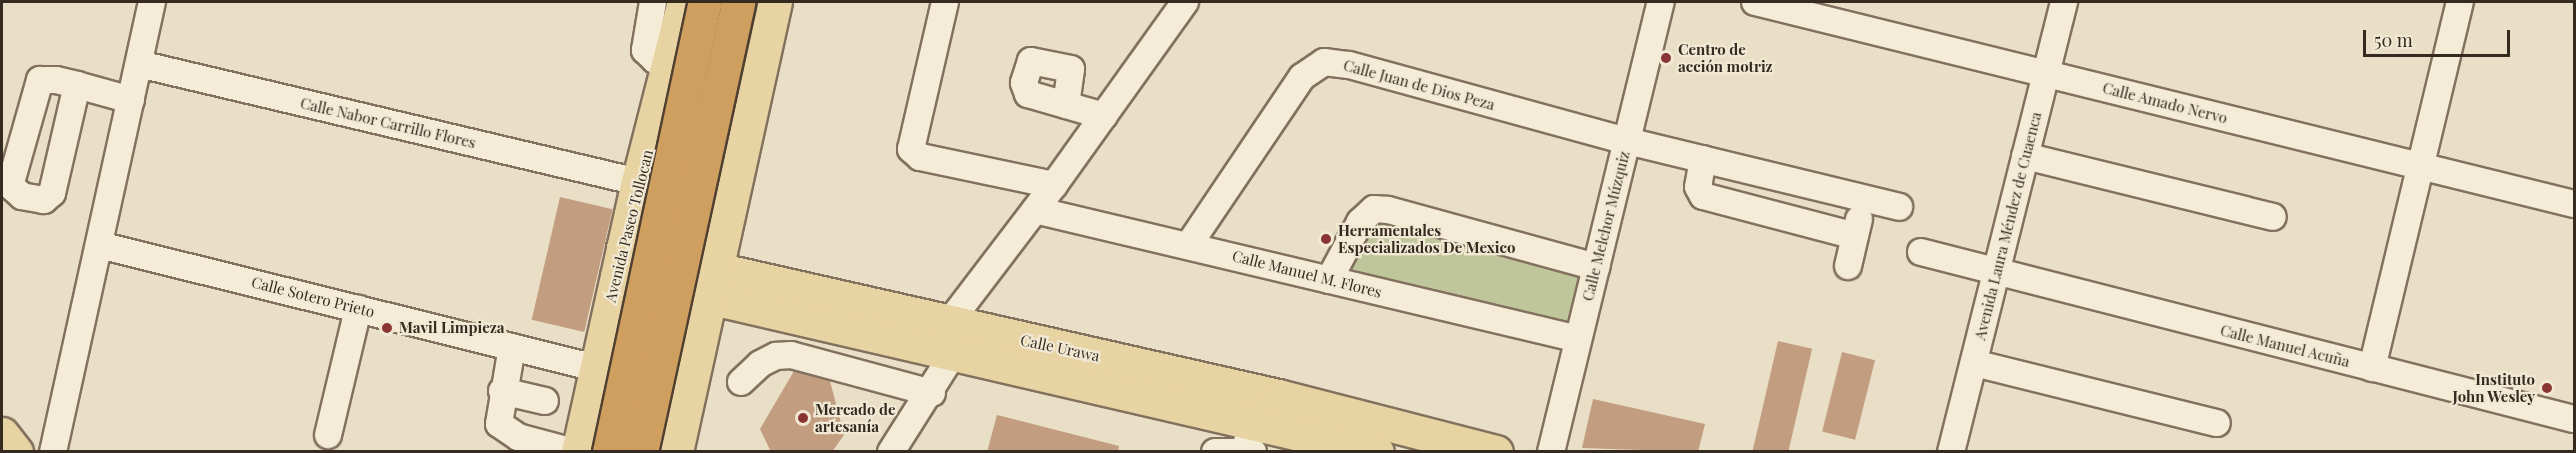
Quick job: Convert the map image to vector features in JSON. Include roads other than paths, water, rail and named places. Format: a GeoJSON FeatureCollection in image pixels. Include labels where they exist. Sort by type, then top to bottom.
{"type":"FeatureCollection","features":[{"type":"Feature","properties":{"kind":"highway","name":"Avenida Paseo Tollocan"},"geometry":{"type":"LineString","coordinates":[[609,452],[705,2]]}},
{"type":"Feature","properties":{"kind":"highway"},"geometry":{"type":"LineString","coordinates":[[641,452],[738,2]]}},
{"type":"Feature","properties":{"kind":"main road","name":"Avenida Paseo Tollocan"},"geometry":{"type":"LineString","coordinates":[[576,452],[638,182],[684,2]]}},
{"type":"Feature","properties":{"kind":"main road"},"geometry":{"type":"LineString","coordinates":[[676,452],[775,2]]}},
{"type":"Feature","properties":{"kind":"main road"},"geometry":{"type":"LineString","coordinates":[[650,141],[663,164],[696,182],[734,176],[740,160]]}},
{"type":"Feature","properties":{"kind":"main road","name":"Calle Urawa"},"geometry":{"type":"LineString","coordinates":[[620,262],[712,281],[950,339],[1258,430],[1377,452]]}},
{"type":"Feature","properties":{"kind":"main road"},"geometry":{"type":"LineString","coordinates":[[596,368],[620,345],[652,339],[673,346],[682,357],[692,386]]}},
{"type":"Feature","properties":{"kind":"main road","name":"Calle Urawa"},"geometry":{"type":"LineString","coordinates":[[1258,430],[1496,452]]}},
{"type":"Feature","properties":{"kind":"main road"},"geometry":{"type":"LineString","coordinates":[[2,434],[16,452]]}},
{"type":"Feature","properties":{"kind":"street"},"geometry":{"type":"LineString","coordinates":[[53,452],[152,2]]}},
{"type":"Feature","properties":{"kind":"street"},"geometry":{"type":"LineString","coordinates":[[653,2],[645,51],[655,60],[668,64]]}},
{"type":"Feature","properties":{"kind":"street"},"geometry":{"type":"LineString","coordinates":[[945,2],[911,149],[920,157],[1054,185]]}},
{"type":"Feature","properties":{"kind":"street"},"geometry":{"type":"LineString","coordinates":[[891,452],[932,393],[950,339],[1035,210],[1185,2]]}},
{"type":"Feature","properties":{"kind":"street","name":"Calle Melchor Múzquiz"},"geometry":{"type":"LineString","coordinates":[[1551,452],[1661,2]]}},
{"type":"Feature","properties":{"kind":"street","name":"Calle Amado Nervo"},"geometry":{"type":"LineString","coordinates":[[1755,2],[2574,204]]}},
{"type":"Feature","properties":{"kind":"street","name":"Avenida Laura Méndez de Cuaenca"},"geometry":{"type":"LineString","coordinates":[[1952,452],[2064,2]]}},
{"type":"Feature","properties":{"kind":"street"},"geometry":{"type":"LineString","coordinates":[[2372,368],[2460,2]]}},
{"type":"Feature","properties":{"kind":"street","name":"Calle Juan de Dios Peza"},"geometry":{"type":"LineString","coordinates":[[1188,246],[1302,77],[1324,62],[1349,65],[1627,141],[1899,207]]}},
{"type":"Feature","properties":{"kind":"street","name":"Calle Nabor Carrillo Flores"},"geometry":{"type":"LineString","coordinates":[[138,64],[638,182]]}},
{"type":"Feature","properties":{"kind":"street"},"geometry":{"type":"LineString","coordinates":[[77,85],[131,100]]}},
{"type":"Feature","properties":{"kind":"street"},"geometry":{"type":"LineString","coordinates":[[1066,105],[1104,116]]}},
{"type":"Feature","properties":{"kind":"street"},"geometry":{"type":"LineString","coordinates":[[2025,156],[2273,217]]}},
{"type":"Feature","properties":{"kind":"street"},"geometry":{"type":"LineString","coordinates":[[1703,159],[1698,187],[1702,196],[1856,236]]}},
{"type":"Feature","properties":{"kind":"street"},"geometry":{"type":"LineString","coordinates":[[1848,266],[1864,199]]}},
{"type":"Feature","properties":{"kind":"street"},"geometry":{"type":"LineString","coordinates":[[1329,280],[1360,222],[1374,209],[1388,210],[1596,267]]}},
{"type":"Feature","properties":{"kind":"street","name":"Calle Manuel M. Flores"},"geometry":{"type":"LineString","coordinates":[[1035,210],[1578,339]]}},
{"type":"Feature","properties":{"kind":"street","name":"Calle Sotero Prieto"},"geometry":{"type":"LineString","coordinates":[[99,244],[596,368]]}},
{"type":"Feature","properties":{"kind":"street","name":"Calle Manuel Acuña"},"geometry":{"type":"LineString","coordinates":[[1920,252],[2574,419]]}},
{"type":"Feature","properties":{"kind":"street"},"geometry":{"type":"LineString","coordinates":[[328,435],[358,309]]}},
{"type":"Feature","properties":{"kind":"street"},"geometry":{"type":"LineString","coordinates":[[512,347],[498,413],[499,424],[506,431],[576,452]]}},
{"type":"Feature","properties":{"kind":"street"},"geometry":{"type":"LineString","coordinates":[[741,382],[760,364],[776,356],[791,355],[932,393]]}},
{"type":"Feature","properties":{"kind":"street"},"geometry":{"type":"LineString","coordinates":[[1974,363],[2217,423]]}},
{"type":"Feature","properties":{"kind":"street"},"geometry":{"type":"LineString","coordinates":[[502,391],[545,401]]}},
{"type":"Feature","properties":{"kind":"street"},"geometry":{"type":"LineString","coordinates":[[1215,452],[1258,430]]}},
{"type":"Feature","properties":{"kind":"place","name":"Centro de acción motriz"},"geometry":{"type":"Point","coordinates":[1666,58]}},
{"type":"Feature","properties":{"kind":"place","name":"Herramentales Especializados De Mexico"},"geometry":{"type":"Point","coordinates":[1326,239]}},
{"type":"Feature","properties":{"kind":"place","name":"Mavil Limpieza"},"geometry":{"type":"Point","coordinates":[387,328]}},
{"type":"Feature","properties":{"kind":"place","name":"Instituto John Wesley"},"geometry":{"type":"Point","coordinates":[2547,388]}},
{"type":"Feature","properties":{"kind":"place","name":"Mercado de artesanía"},"geometry":{"type":"Point","coordinates":[803,418]}}]}
